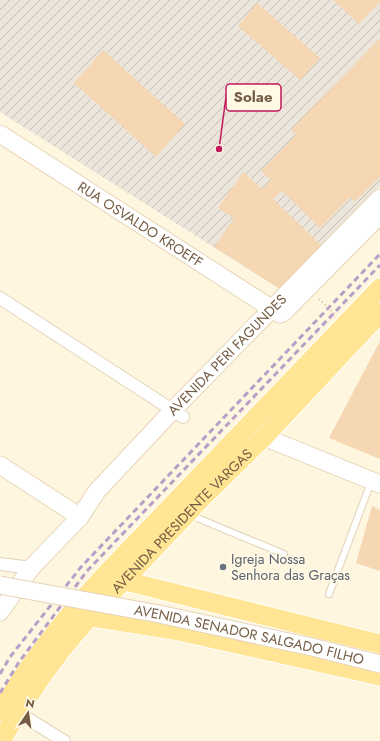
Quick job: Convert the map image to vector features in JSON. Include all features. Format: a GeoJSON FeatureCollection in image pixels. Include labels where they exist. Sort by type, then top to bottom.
{"type":"FeatureCollection","features":[{"type":"Feature","properties":{"kind":"main road","name":"RUA OSVALDO KROEFF"},"geometry":{"type":"LineString","coordinates":[[2,139],[277,312]]}},
{"type":"Feature","properties":{"kind":"main road","name":"AVENIDA PERI FAGUNDES"},"geometry":{"type":"LineString","coordinates":[[277,312],[380,198]]}},
{"type":"Feature","properties":{"kind":"main road","name":"AVENIDA PERI FAGUNDES"},"geometry":{"type":"LineString","coordinates":[[0,612],[32,568],[80,517],[97,491],[178,413],[277,312],[380,215]]}},
{"type":"Feature","properties":{"kind":"main road","name":"AVENIDA PRESIDENTE VARGAS"},"geometry":{"type":"LineString","coordinates":[[1,741],[7,710],[36,657],[70,613],[380,288]]}},
{"type":"Feature","properties":{"kind":"main road","name":"AVENIDA PRESIDENTE VARGAS"},"geometry":{"type":"LineString","coordinates":[[7,710],[89,617],[186,514],[264,437],[380,313]]}},
{"type":"Feature","properties":{"kind":"main road"},"geometry":{"type":"LineString","coordinates":[[264,437],[264,419],[268,405]]}},
{"type":"Feature","properties":{"kind":"main road"},"geometry":{"type":"LineString","coordinates":[[237,437],[264,437],[376,482]]}},
{"type":"Feature","properties":{"kind":"main road"},"geometry":{"type":"LineString","coordinates":[[0,465],[80,517]]}},
{"type":"Feature","properties":{"kind":"main road","name":"AVENIDA SENADOR SALGADO FILHO"},"geometry":{"type":"LineString","coordinates":[[0,576],[133,601],[334,643],[380,655]]}},
{"type":"Feature","properties":{"kind":"main road"},"geometry":{"type":"LineString","coordinates":[[104,576],[380,644]]}},
{"type":"Feature","properties":{"kind":"main road","name":"AVENIDA SENADOR SALGADO FILHO"},"geometry":{"type":"LineString","coordinates":[[0,585],[159,614],[312,647],[380,664]]}},
{"type":"Feature","properties":{"kind":"main road"},"geometry":{"type":"LineString","coordinates":[[70,613],[174,630],[380,676]]}},
{"type":"Feature","properties":{"kind":"street"},"geometry":{"type":"LineString","coordinates":[[0,298],[178,413]]}},
{"type":"Feature","properties":{"kind":"street"},"geometry":{"type":"LineString","coordinates":[[0,564],[32,568]]}},
{"type":"Feature","properties":{"kind":"street"},"geometry":{"type":"LineString","coordinates":[[7,710],[64,741]]}},
{"type":"Feature","properties":{"kind":"lane"},"geometry":{"type":"LineString","coordinates":[[329,594],[376,482]]}},
{"type":"Feature","properties":{"kind":"lane"},"geometry":{"type":"LineString","coordinates":[[186,514],[284,554]]}},
{"type":"Feature","properties":{"kind":"path"},"geometry":{"type":"LineString","coordinates":[[319,299],[336,316]]}},
{"type":"Feature","properties":{"kind":"shaded area"},"geometry":{"type":"Polygon","coordinates":[[[0,0],[380,0],[380,186],[280,289],[0,112],[0,0]]]}},
{"type":"Feature","properties":{"kind":"building"},"geometry":{"type":"Polygon","coordinates":[[[333,0],[380,0],[380,2],[359,24],[333,0]]]}},
{"type":"Feature","properties":{"kind":"building"},"geometry":{"type":"Polygon","coordinates":[[[257,3],[320,58],[300,80],[238,26],[257,3]]]}},
{"type":"Feature","properties":{"kind":"building"},"geometry":{"type":"Polygon","coordinates":[[[380,38],[380,177],[355,202],[350,197],[320,228],[282,191],[273,199],[322,246],[280,289],[214,247],[234,218],[218,208],[243,172],[262,189],[271,180],[261,171],[296,135],[291,130],[380,38]]]}},
{"type":"Feature","properties":{"kind":"building"},"geometry":{"type":"Polygon","coordinates":[[[103,50],[185,124],[156,157],[74,83],[103,50]]]}},
{"type":"Feature","properties":{"kind":"building"},"geometry":{"type":"Polygon","coordinates":[[[380,341],[380,459],[329,438],[380,341]]]}},
{"type":"Feature","properties":{"kind":"building"},"geometry":{"type":"Polygon","coordinates":[[[372,506],[380,510],[380,571],[356,563],[372,506]]]}},
{"type":"Feature","properties":{"kind":"railway"},"geometry":{"type":"LineString","coordinates":[[0,674],[10,657],[81,567],[380,254]]}},
{"type":"Feature","properties":{"kind":"railway"},"geometry":{"type":"LineString","coordinates":[[0,693],[19,662],[87,571],[380,265]]}},
{"type":"Feature","properties":{"kind":"place","name":"Solae"},"geometry":{"type":"Point","coordinates":[219,149]}},
{"type":"Feature","properties":{"kind":"place","name":"Igreja Nossa Senhora das Graças"},"geometry":{"type":"Point","coordinates":[223,567]}}]}
